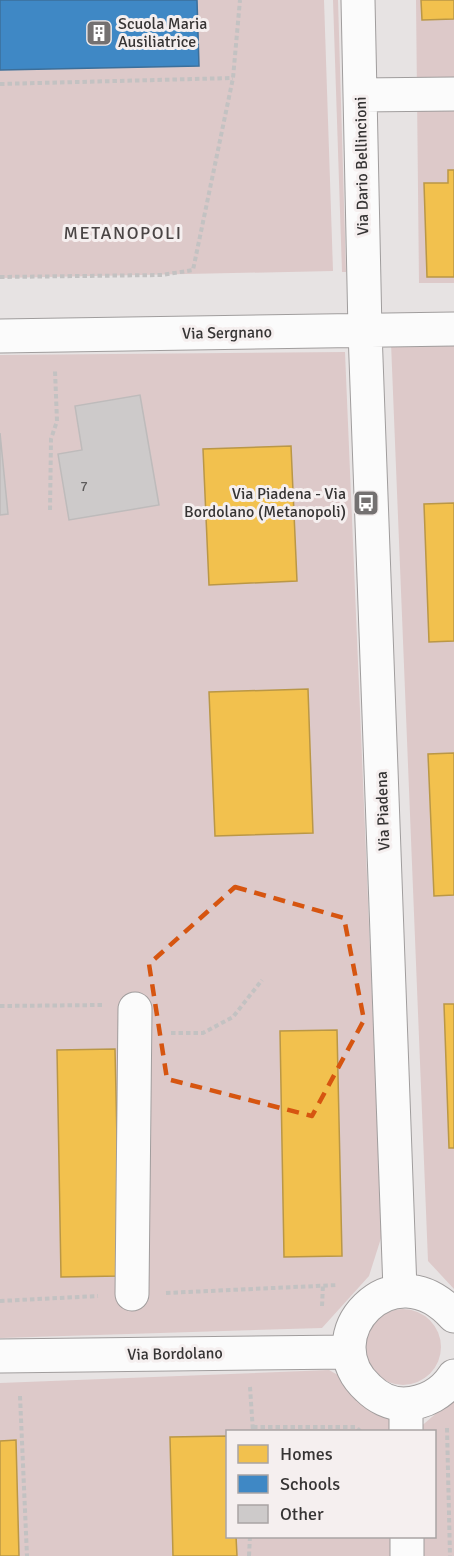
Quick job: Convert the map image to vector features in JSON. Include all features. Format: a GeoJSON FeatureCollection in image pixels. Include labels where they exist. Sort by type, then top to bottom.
{"type":"FeatureCollection","features":[{"type":"Feature","properties":{"kind":"street","name":"Via Dario Bellincioni"},"geometry":{"type":"LineString","coordinates":[[358,0],[365,331]]}},
{"type":"Feature","properties":{"kind":"street"},"geometry":{"type":"LineString","coordinates":[[360,95],[454,94]]}},
{"type":"Feature","properties":{"kind":"street","name":"Via Sergnano"},"geometry":{"type":"LineString","coordinates":[[0,336],[454,329]]}},
{"type":"Feature","properties":{"kind":"street","name":"Via Piadena"},"geometry":{"type":"LineString","coordinates":[[365,331],[400,1290]]}},
{"type":"Feature","properties":{"kind":"street"},"geometry":{"type":"LineString","coordinates":[[132,1294],[135,1009]]}},
{"type":"Feature","properties":{"kind":"street"},"geometry":{"type":"LineString","coordinates":[[454,1316],[442,1302],[427,1294],[400,1290],[381,1295],[362,1310],[352,1327],[349,1352],[354,1371],[361,1381],[406,1418],[448,1386],[454,1377]]}},
{"type":"Feature","properties":{"kind":"street","name":"Via Bordolano"},"geometry":{"type":"LineString","coordinates":[[0,1356],[349,1352]]}},
{"type":"Feature","properties":{"kind":"street"},"geometry":{"type":"LineString","coordinates":[[407,1538],[407,1556]]}},
{"type":"Feature","properties":{"kind":"path"},"geometry":{"type":"LineString","coordinates":[[0,277],[162,275],[193,270],[233,78],[240,0]]}},
{"type":"Feature","properties":{"kind":"path"},"geometry":{"type":"LineString","coordinates":[[0,84],[233,78]]}},
{"type":"Feature","properties":{"kind":"path"},"geometry":{"type":"LineString","coordinates":[[50,510],[51,440],[57,421],[54,335]]}},
{"type":"Feature","properties":{"kind":"path"},"geometry":{"type":"LineString","coordinates":[[250,1386],[253,1429],[356,1427],[360,1430]]}},
{"type":"Feature","properties":{"kind":"path"},"geometry":{"type":"LineString","coordinates":[[20,1396],[27,1556]]}},
{"type":"Feature","properties":{"kind":"path"},"geometry":{"type":"LineString","coordinates":[[447,1420],[450,1556]]}},
{"type":"Feature","properties":{"kind":"path"},"geometry":{"type":"LineString","coordinates":[[249,1556],[250,1538]]}},
{"type":"Feature","properties":{"kind":"highlighted area"},"geometry":{"type":"Polygon","coordinates":[[[235,887],[344,918],[364,1020],[312,1116],[167,1079],[149,964],[235,887]]]}},
{"type":"Feature","properties":{"kind":"shaded area"},"geometry":{"type":"Polygon","coordinates":[[[0,0],[324,0],[333,271],[0,278],[0,0]]]}},
{"type":"Feature","properties":{"kind":"shaded area"},"geometry":{"type":"Polygon","coordinates":[[[333,0],[338,0],[346,272],[342,272],[333,0]]]}},
{"type":"Feature","properties":{"kind":"shaded area"},"geometry":{"type":"Polygon","coordinates":[[[416,0],[454,0],[454,283],[419,283],[416,0]]]}},
{"type":"Feature","properties":{"kind":"shaded area"},"geometry":{"type":"Polygon","coordinates":[[[391,343],[454,343],[454,1289],[428,1261],[391,343]]]}},
{"type":"Feature","properties":{"kind":"shaded area"},"geometry":{"type":"Polygon","coordinates":[[[345,352],[382,1235],[369,1276],[322,1328],[0,1338],[0,355],[345,352]]]}},
{"type":"Feature","properties":{"kind":"shaded area"},"geometry":{"type":"Polygon","coordinates":[[[403,1309],[417,1312],[430,1320],[438,1333],[441,1347],[438,1361],[430,1374],[417,1382],[403,1385],[389,1382],[376,1374],[368,1361],[365,1347],[368,1333],[376,1320],[389,1312],[403,1309]]]}},
{"type":"Feature","properties":{"kind":"shaded area"},"geometry":{"type":"Polygon","coordinates":[[[329,1370],[359,1387],[418,1429],[454,1398],[454,1556],[0,1556],[0,1383],[329,1370]]]}},
{"type":"Feature","properties":{"kind":"building: Homes"},"geometry":{"type":"Polygon","coordinates":[[[421,0],[454,0],[454,19],[422,20],[421,0]]]}},
{"type":"Feature","properties":{"kind":"building: Homes"},"geometry":{"type":"Polygon","coordinates":[[[448,170],[454,170],[454,277],[427,277],[424,183],[448,183],[448,170]]]}},
{"type":"Feature","properties":{"kind":"building: Homes"},"geometry":{"type":"Polygon","coordinates":[[[291,446],[297,581],[209,585],[203,449],[291,446]]]}},
{"type":"Feature","properties":{"kind":"building: Homes"},"geometry":{"type":"Polygon","coordinates":[[[454,503],[454,641],[429,642],[424,504],[454,503]]]}},
{"type":"Feature","properties":{"kind":"building: Homes"},"geometry":{"type":"Polygon","coordinates":[[[308,689],[313,833],[215,836],[209,692],[308,689]]]}},
{"type":"Feature","properties":{"kind":"building: Homes"},"geometry":{"type":"Polygon","coordinates":[[[454,753],[454,895],[434,896],[428,754],[454,753]]]}},
{"type":"Feature","properties":{"kind":"building: Homes"},"geometry":{"type":"Polygon","coordinates":[[[444,1004],[454,1004],[454,1148],[449,1148],[444,1004]]]}},
{"type":"Feature","properties":{"kind":"building: Homes"},"geometry":{"type":"Polygon","coordinates":[[[337,1030],[342,1256],[284,1257],[280,1031],[337,1030]]]}},
{"type":"Feature","properties":{"kind":"building: Homes"},"geometry":{"type":"Polygon","coordinates":[[[115,1049],[120,1276],[61,1277],[57,1050],[115,1049]]]}},
{"type":"Feature","properties":{"kind":"building: Homes"},"geometry":{"type":"Polygon","coordinates":[[[226,1436],[226,1538],[236,1538],[237,1556],[173,1556],[170,1437],[226,1436]]]}},
{"type":"Feature","properties":{"kind":"building: Homes"},"geometry":{"type":"Polygon","coordinates":[[[16,1440],[19,1556],[0,1556],[0,1441],[16,1440]]]}},
{"type":"Feature","properties":{"kind":"building: Schools","name":"Scuola Maria Ausiliatrice"},"geometry":{"type":"Polygon","coordinates":[[[0,0],[197,0],[199,66],[0,70],[0,0]]]}},
{"type":"Feature","properties":{"kind":"building: Other"},"geometry":{"type":"Polygon","coordinates":[[[140,395],[159,505],[69,520],[58,454],[82,450],[75,406],[140,395]]]}},
{"type":"Feature","properties":{"kind":"building: Other"},"geometry":{"type":"Polygon","coordinates":[[[0,433],[8,514],[0,515],[0,433]]]}},
{"type":"Feature","properties":{"kind":"place","name":"Scuola Maria Ausiliatrice"},"geometry":{"type":"Point","coordinates":[99,33]}},
{"type":"Feature","properties":{"kind":"place","name":"Via Piadena - Via Bordolano (Metanopoli)"},"geometry":{"type":"Point","coordinates":[366,503]}},
{"type":"Feature","properties":{"kind":"district","name":"METANOPOLI"},"geometry":{"type":"Point","coordinates":[123,233]}}]}
